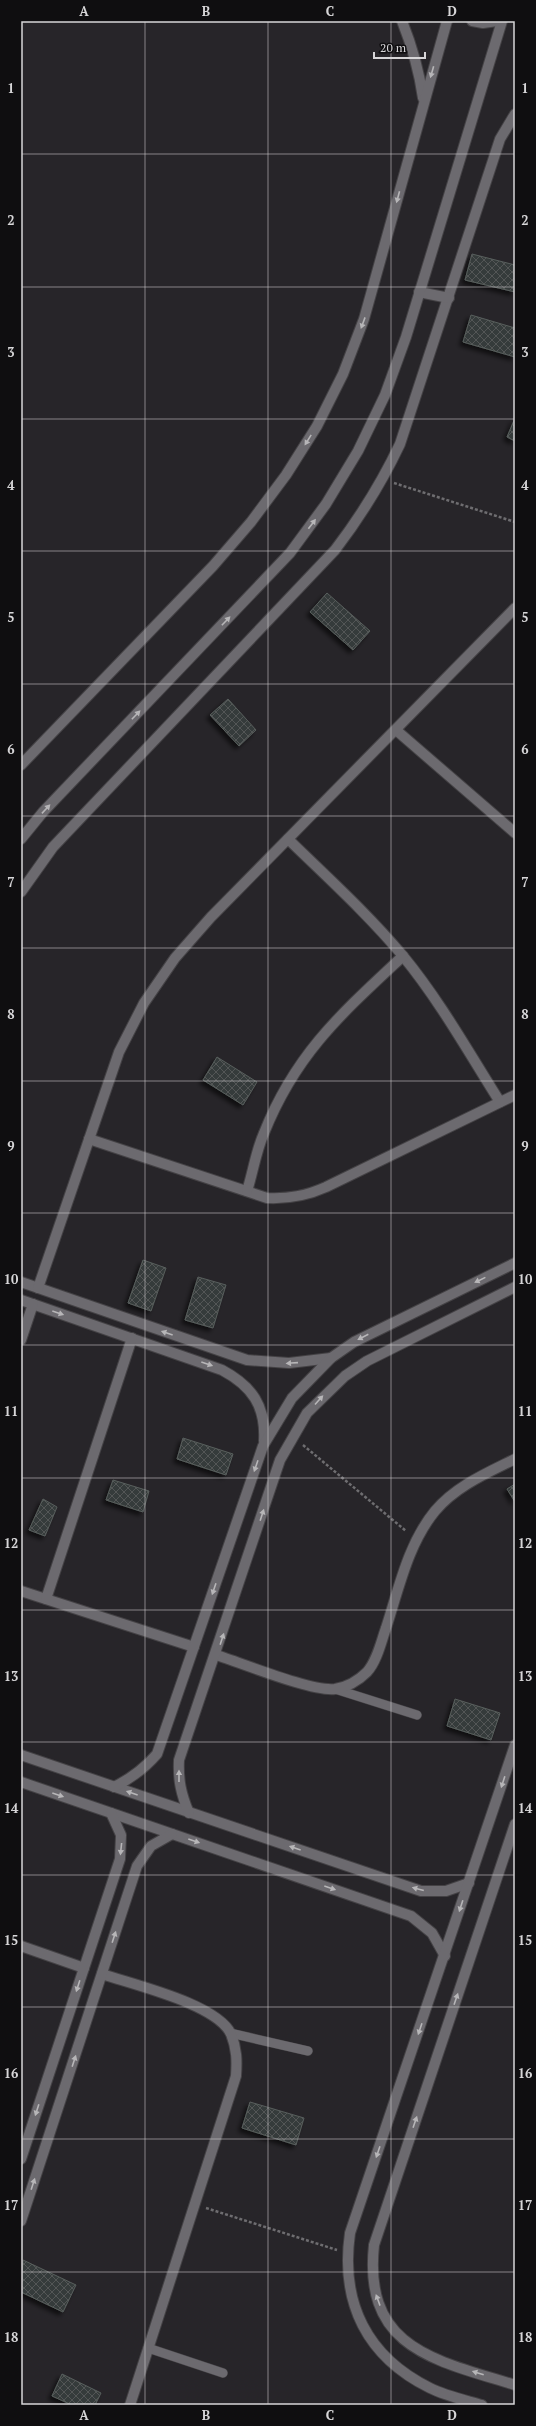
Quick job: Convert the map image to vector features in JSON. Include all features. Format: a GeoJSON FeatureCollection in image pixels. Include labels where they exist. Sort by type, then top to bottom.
{"type":"FeatureCollection","features":[{"type":"Feature","properties":{"kind":"street"},"geometry":{"type":"LineString","coordinates":[[402,21],[412,46],[420,74],[424,103]]}},
{"type":"Feature","properties":{"kind":"street"},"geometry":{"type":"LineString","coordinates":[[21,764],[213,566],[251,522],[286,475],[317,426],[343,374],[364,320],[446,21]]}},
{"type":"Feature","properties":{"kind":"street"},"geometry":{"type":"LineString","coordinates":[[472,21],[483,23],[497,21]]}},
{"type":"Feature","properties":{"kind":"street"},"geometry":{"type":"LineString","coordinates":[[21,839],[43,812],[290,553],[326,504],[358,451],[385,395],[419,292],[502,21]]}},
{"type":"Feature","properties":{"kind":"street"},"geometry":{"type":"LineString","coordinates":[[21,892],[53,847],[335,550],[361,516],[383,479],[400,444],[414,407],[500,139],[515,114]]}},
{"type":"Feature","properties":{"kind":"street"},"geometry":{"type":"LineString","coordinates":[[419,292],[449,298]]}},
{"type":"Feature","properties":{"kind":"street"},"geometry":{"type":"LineString","coordinates":[[38,1288],[119,1052],[144,1004],[180,953],[211,917],[515,608]]}},
{"type":"Feature","properties":{"kind":"street"},"geometry":{"type":"LineString","coordinates":[[396,730],[515,833]]}},
{"type":"Feature","properties":{"kind":"street"},"geometry":{"type":"LineString","coordinates":[[288,839],[365,912],[403,956],[437,1003],[500,1102]]}},
{"type":"Feature","properties":{"kind":"street"},"geometry":{"type":"LineString","coordinates":[[247,1191],[263,1135],[278,1101],[296,1070],[317,1040],[403,956]]}},
{"type":"Feature","properties":{"kind":"street"},"geometry":{"type":"LineString","coordinates":[[90,1139],[267,1198],[282,1199],[312,1193],[515,1095]]}},
{"type":"Feature","properties":{"kind":"street"},"geometry":{"type":"LineString","coordinates":[[114,1787],[130,1779],[145,1768],[156,1754],[263,1446],[292,1398],[331,1358],[360,1339],[515,1263]]}},
{"type":"Feature","properties":{"kind":"street"},"geometry":{"type":"LineString","coordinates":[[21,1282],[247,1360],[289,1363],[331,1358]]}},
{"type":"Feature","properties":{"kind":"street"},"geometry":{"type":"LineString","coordinates":[[189,1813],[181,1796],[178,1778],[179,1760],[216,1655],[280,1460],[307,1414],[325,1394],[366,1361],[515,1287]]}},
{"type":"Feature","properties":{"kind":"street"},"geometry":{"type":"LineString","coordinates":[[21,1300],[222,1370],[239,1379],[252,1392],[261,1409],[265,1427],[263,1446]]}},
{"type":"Feature","properties":{"kind":"street"},"geometry":{"type":"LineString","coordinates":[[21,1340],[33,1304]]}},
{"type":"Feature","properties":{"kind":"street"},"geometry":{"type":"LineString","coordinates":[[46,1599],[132,1338]]}},
{"type":"Feature","properties":{"kind":"street"},"geometry":{"type":"LineString","coordinates":[[216,1655],[317,1688],[335,1689],[353,1683],[367,1671],[376,1655],[417,1540],[435,1511],[453,1494],[473,1480],[515,1458]]}},
{"type":"Feature","properties":{"kind":"street"},"geometry":{"type":"LineString","coordinates":[[21,1591],[194,1647]]}},
{"type":"Feature","properties":{"kind":"street"},"geometry":{"type":"LineString","coordinates":[[482,2405],[432,2389],[407,2376],[385,2357],[367,2335],[354,2309],[348,2282],[347,2253],[350,2233],[445,1956],[515,1745]]}},
{"type":"Feature","properties":{"kind":"street"},"geometry":{"type":"LineString","coordinates":[[21,1755],[421,1891],[446,1890],[469,1883]]}},
{"type":"Feature","properties":{"kind":"street"},"geometry":{"type":"LineString","coordinates":[[21,1782],[411,1916],[432,1933],[445,1956]]}},
{"type":"Feature","properties":{"kind":"street"},"geometry":{"type":"LineString","coordinates":[[21,2159],[122,1847],[119,1829],[111,1813]]}},
{"type":"Feature","properties":{"kind":"street"},"geometry":{"type":"LineString","coordinates":[[515,1824],[511,1849],[374,2245],[372,2267],[374,2290],[382,2311],[394,2330],[411,2346],[430,2358],[515,2385]]}},
{"type":"Feature","properties":{"kind":"street"},"geometry":{"type":"LineString","coordinates":[[21,2222],[138,1866],[152,1846],[172,1834]]}},
{"type":"Feature","properties":{"kind":"street"},"geometry":{"type":"LineString","coordinates":[[21,1946],[84,1968]]}},
{"type":"Feature","properties":{"kind":"street"},"geometry":{"type":"LineString","coordinates":[[102,1974],[196,2006],[215,2016],[230,2033],[238,2054],[236,2076],[130,2405]]}},
{"type":"Feature","properties":{"kind":"lane"},"geometry":{"type":"LineString","coordinates":[[335,1689],[417,1715]]}},
{"type":"Feature","properties":{"kind":"lane"},"geometry":{"type":"LineString","coordinates":[[230,2033],[308,2051]]}},
{"type":"Feature","properties":{"kind":"lane"},"geometry":{"type":"LineString","coordinates":[[148,2348],[223,2373]]}},
{"type":"Feature","properties":{"kind":"path"},"geometry":{"type":"LineString","coordinates":[[383,479],[515,522]]}},
{"type":"Feature","properties":{"kind":"path"},"geometry":{"type":"LineString","coordinates":[[293,1437],[417,1540]]}},
{"type":"Feature","properties":{"kind":"path"},"geometry":{"type":"LineString","coordinates":[[195,2205],[347,2253]]}},
{"type":"Feature","properties":{"kind":"building"},"geometry":{"type":"Polygon","coordinates":[[[472,254],[515,265],[515,292],[465,280],[472,254]]]}},
{"type":"Feature","properties":{"kind":"building"},"geometry":{"type":"Polygon","coordinates":[[[471,315],[515,328],[515,357],[463,342],[471,315]]]}},
{"type":"Feature","properties":{"kind":"building"},"geometry":{"type":"Polygon","coordinates":[[[515,418],[515,441],[507,437],[515,418]]]}},
{"type":"Feature","properties":{"kind":"building"},"geometry":{"type":"Polygon","coordinates":[[[327,593],[370,631],[353,650],[310,612],[327,593]]]}},
{"type":"Feature","properties":{"kind":"building"},"geometry":{"type":"Polygon","coordinates":[[[228,699],[256,730],[239,746],[210,715],[228,699]]]}},
{"type":"Feature","properties":{"kind":"building"},"geometry":{"type":"Polygon","coordinates":[[[217,1057],[257,1082],[243,1105],[203,1080],[217,1057]]]}},
{"type":"Feature","properties":{"kind":"building"},"geometry":{"type":"Polygon","coordinates":[[[143,1260],[166,1268],[151,1311],[128,1303],[143,1260]]]}},
{"type":"Feature","properties":{"kind":"building"},"geometry":{"type":"Polygon","coordinates":[[[198,1277],[226,1285],[213,1328],[185,1320],[198,1277]]]}},
{"type":"Feature","properties":{"kind":"building"},"geometry":{"type":"Polygon","coordinates":[[[183,1438],[233,1454],[226,1475],[177,1459],[183,1438]]]}},
{"type":"Feature","properties":{"kind":"building"},"geometry":{"type":"Polygon","coordinates":[[[113,1480],[149,1491],[143,1512],[106,1500],[113,1480]]]}},
{"type":"Feature","properties":{"kind":"building"},"geometry":{"type":"Polygon","coordinates":[[[515,1484],[515,1502],[507,1489],[515,1484]]]}},
{"type":"Feature","properties":{"kind":"building"},"geometry":{"type":"Polygon","coordinates":[[[43,1499],[57,1507],[45,1536],[29,1530],[43,1499]]]}},
{"type":"Feature","properties":{"kind":"building"},"geometry":{"type":"Polygon","coordinates":[[[455,1699],[500,1713],[491,1740],[447,1726],[455,1699]]]}},
{"type":"Feature","properties":{"kind":"building"},"geometry":{"type":"Polygon","coordinates":[[[250,2102],[304,2118],[296,2145],[242,2128],[250,2102]]]}},
{"type":"Feature","properties":{"kind":"building"},"geometry":{"type":"Polygon","coordinates":[[[23,2260],[76,2285],[63,2312],[21,2292],[23,2260]]]}},
{"type":"Feature","properties":{"kind":"building"},"geometry":{"type":"Polygon","coordinates":[[[62,2374],[101,2393],[95,2405],[72,2405],[52,2396],[62,2374]]]}}]}
